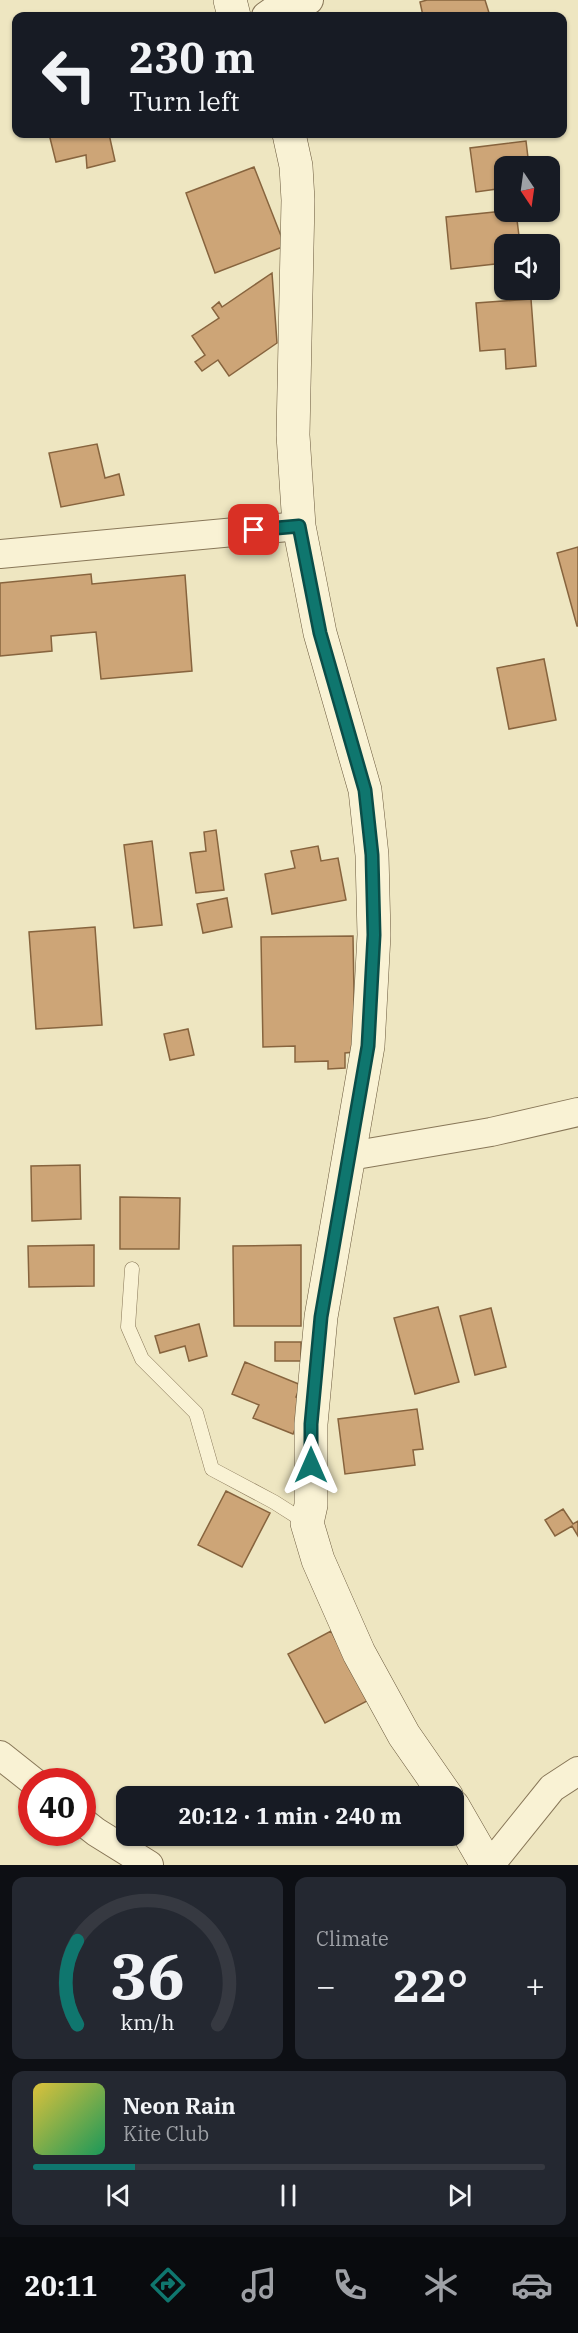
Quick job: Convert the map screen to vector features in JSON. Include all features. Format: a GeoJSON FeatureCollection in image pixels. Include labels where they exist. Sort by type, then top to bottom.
{"type":"FeatureCollection","features":[{"type":"Feature","properties":{"kind":"street"},"geometry":{"type":"LineString","coordinates":[[272,12],[309,0]]}},
{"type":"Feature","properties":{"kind":"street"},"geometry":{"type":"LineString","coordinates":[[290,138],[296,166],[298,200],[292,435],[299,526],[320,633],[365,790],[372,855],[374,935],[368,1046],[321,1317],[311,1424],[311,1505],[307,1523],[318,1560],[359,1653],[404,1735],[439,1786]]}},
{"type":"Feature","properties":{"kind":"street"},"geometry":{"type":"LineString","coordinates":[[0,554],[299,526]]}},
{"type":"Feature","properties":{"kind":"street"},"geometry":{"type":"LineString","coordinates":[[350,1156],[491,1132],[578,1112]]}},
{"type":"Feature","properties":{"kind":"street"},"geometry":{"type":"LineString","coordinates":[[0,1755],[18,1769]]}},
{"type":"Feature","properties":{"kind":"street"},"geometry":{"type":"LineString","coordinates":[[464,1825],[488,1865],[552,1788],[578,1771]]}},
{"type":"Feature","properties":{"kind":"street"},"geometry":{"type":"LineString","coordinates":[[96,1832],[149,1865]]}},
{"type":"Feature","properties":{"kind":"lane"},"geometry":{"type":"LineString","coordinates":[[132,1269],[128,1327],[142,1359],[196,1413],[212,1469],[274,1502],[307,1523]]}},
{"type":"Feature","properties":{"kind":"building"},"geometry":{"type":"Polygon","coordinates":[[[485,0],[489,12],[422,12],[420,2],[485,0]]]}},
{"type":"Feature","properties":{"kind":"building"},"geometry":{"type":"Polygon","coordinates":[[[50,138],[110,138],[115,161],[87,168],[86,155],[56,162],[50,138]]]}},
{"type":"Feature","properties":{"kind":"building"},"geometry":{"type":"Polygon","coordinates":[[[526,141],[528,156],[494,156],[494,189],[476,192],[470,148],[526,141]]]}},
{"type":"Feature","properties":{"kind":"building"},"geometry":{"type":"Polygon","coordinates":[[[254,167],[285,246],[215,273],[186,193],[254,167]]]}},
{"type":"Feature","properties":{"kind":"building"},"geometry":{"type":"Polygon","coordinates":[[[494,212],[494,222],[517,222],[519,234],[494,234],[494,264],[451,269],[446,217],[494,212]]]}},
{"type":"Feature","properties":{"kind":"building"},"geometry":{"type":"Polygon","coordinates":[[[272,273],[277,343],[229,376],[218,360],[202,371],[195,362],[205,355],[192,336],[219,318],[212,308],[219,302],[222,307],[272,273]]]}},
{"type":"Feature","properties":{"kind":"building"},"geometry":{"type":"Polygon","coordinates":[[[531,300],[536,366],[506,369],[505,349],[480,351],[476,303],[531,300]]]}},
{"type":"Feature","properties":{"kind":"building"},"geometry":{"type":"Polygon","coordinates":[[[97,444],[105,478],[119,474],[124,495],[61,507],[49,453],[97,444]]]}},
{"type":"Feature","properties":{"kind":"building"},"geometry":{"type":"Polygon","coordinates":[[[578,547],[578,626],[577,626],[557,553],[578,547]]]}},
{"type":"Feature","properties":{"kind":"building"},"geometry":{"type":"Polygon","coordinates":[[[91,574],[92,584],[185,575],[192,671],[101,679],[96,632],[51,636],[52,651],[0,656],[0,583],[91,574]]]}},
{"type":"Feature","properties":{"kind":"building"},"geometry":{"type":"Polygon","coordinates":[[[544,659],[556,720],[509,729],[497,668],[544,659]]]}},
{"type":"Feature","properties":{"kind":"building"},"geometry":{"type":"Polygon","coordinates":[[[216,830],[224,890],[196,893],[190,853],[206,851],[204,832],[216,830]]]}},
{"type":"Feature","properties":{"kind":"building"},"geometry":{"type":"Polygon","coordinates":[[[152,841],[162,925],[134,928],[124,845],[152,841]]]}},
{"type":"Feature","properties":{"kind":"building"},"geometry":{"type":"Polygon","coordinates":[[[318,846],[321,861],[338,858],[346,900],[272,914],[265,874],[295,868],[291,851],[318,846]]]}},
{"type":"Feature","properties":{"kind":"building"},"geometry":{"type":"Polygon","coordinates":[[[227,898],[232,927],[203,933],[197,904],[227,898]]]}},
{"type":"Feature","properties":{"kind":"building"},"geometry":{"type":"Polygon","coordinates":[[[95,927],[102,1025],[36,1029],[29,932],[95,927]]]}},
{"type":"Feature","properties":{"kind":"building"},"geometry":{"type":"Polygon","coordinates":[[[353,936],[355,1052],[345,1053],[345,1068],[328,1069],[328,1061],[295,1062],[295,1046],[263,1047],[261,937],[353,936]]]}},
{"type":"Feature","properties":{"kind":"building"},"geometry":{"type":"Polygon","coordinates":[[[188,1029],[194,1055],[170,1060],[164,1034],[188,1029]]]}},
{"type":"Feature","properties":{"kind":"building"},"geometry":{"type":"Polygon","coordinates":[[[80,1165],[81,1219],[32,1221],[31,1166],[80,1165]]]}},
{"type":"Feature","properties":{"kind":"building"},"geometry":{"type":"Polygon","coordinates":[[[120,1197],[180,1198],[179,1249],[120,1249],[120,1197]]]}},
{"type":"Feature","properties":{"kind":"building"},"geometry":{"type":"Polygon","coordinates":[[[94,1245],[94,1286],[29,1287],[28,1246],[94,1245]]]}},
{"type":"Feature","properties":{"kind":"building"},"geometry":{"type":"Polygon","coordinates":[[[301,1245],[301,1326],[234,1326],[233,1246],[301,1245]]]}},
{"type":"Feature","properties":{"kind":"building"},"geometry":{"type":"Polygon","coordinates":[[[438,1307],[459,1382],[415,1394],[394,1318],[438,1307]]]}},
{"type":"Feature","properties":{"kind":"building"},"geometry":{"type":"Polygon","coordinates":[[[491,1308],[506,1367],[475,1375],[460,1316],[491,1308]]]}},
{"type":"Feature","properties":{"kind":"building"},"geometry":{"type":"Polygon","coordinates":[[[199,1324],[207,1356],[189,1361],[185,1346],[160,1353],[155,1336],[199,1324]]]}},
{"type":"Feature","properties":{"kind":"building"},"geometry":{"type":"Polygon","coordinates":[[[275,1342],[301,1342],[301,1361],[275,1361],[275,1342]]]}},
{"type":"Feature","properties":{"kind":"building"},"geometry":{"type":"Polygon","coordinates":[[[245,1362],[301,1385],[296,1397],[307,1401],[293,1434],[253,1418],[259,1405],[232,1394],[245,1362]]]}},
{"type":"Feature","properties":{"kind":"building"},"geometry":{"type":"Polygon","coordinates":[[[417,1409],[423,1449],[413,1450],[415,1465],[345,1474],[338,1419],[417,1409]]]}},
{"type":"Feature","properties":{"kind":"building"},"geometry":{"type":"Polygon","coordinates":[[[226,1491],[270,1513],[242,1567],[198,1545],[226,1491]]]}},
{"type":"Feature","properties":{"kind":"building"},"geometry":{"type":"Polygon","coordinates":[[[563,1509],[573,1524],[578,1521],[578,1536],[572,1526],[555,1536],[545,1520],[563,1509]]]}},
{"type":"Feature","properties":{"kind":"building"},"geometry":{"type":"Polygon","coordinates":[[[331,1631],[367,1701],[325,1723],[288,1654],[331,1631]]]}},
{"type":"Feature","properties":{"kind":"route"},"geometry":{"type":"LineString","coordinates":[[254,530],[299,526],[320,633],[365,790],[372,855],[374,935],[368,1046],[321,1317],[311,1424],[311,1465]]}}]}
